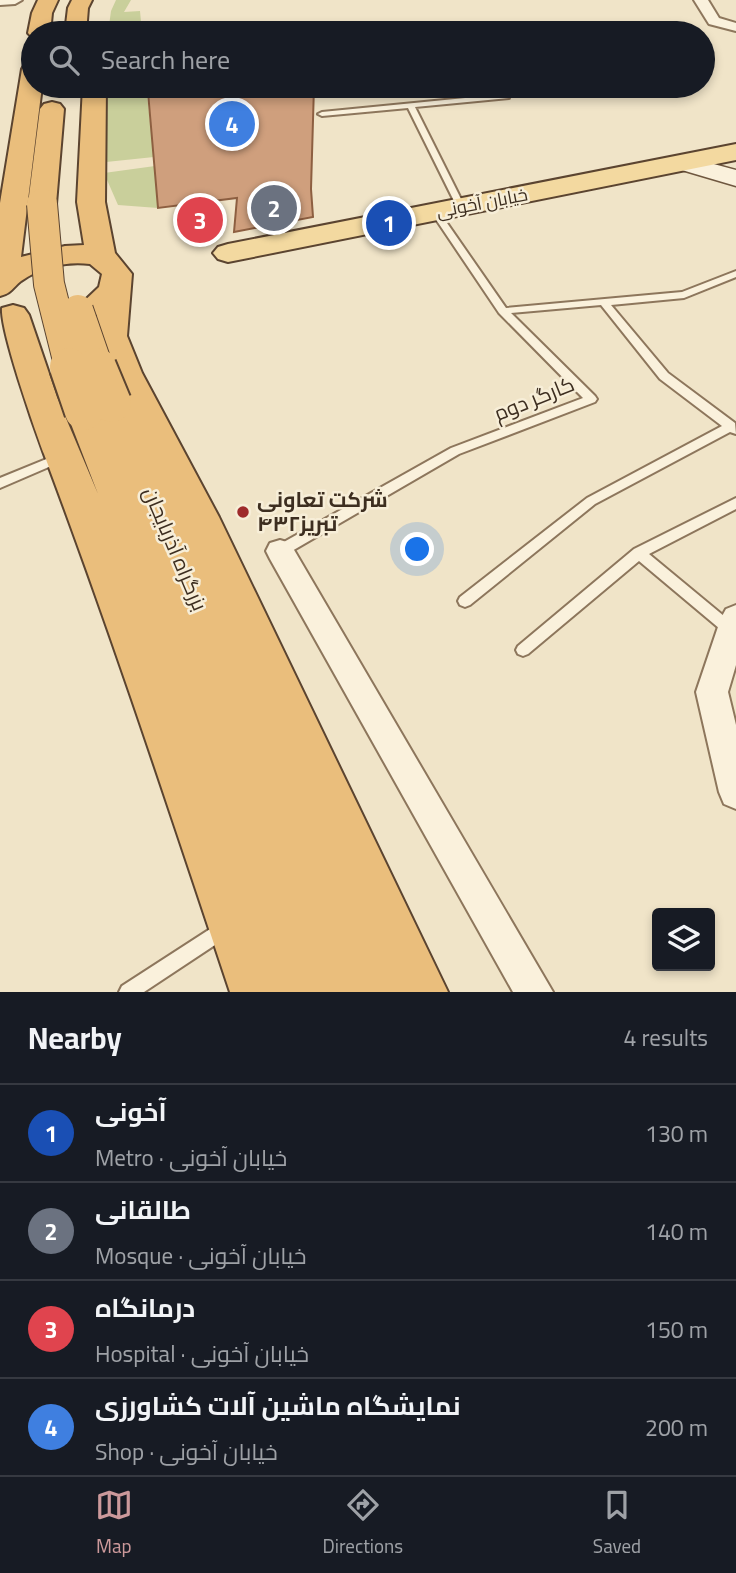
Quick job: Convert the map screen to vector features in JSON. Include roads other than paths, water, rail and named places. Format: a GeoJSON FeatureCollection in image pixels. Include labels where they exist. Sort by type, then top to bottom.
{"type":"FeatureCollection","features":[{"type":"Feature","properties":{"kind":"highway"},"geometry":{"type":"LineString","coordinates":[[41,21],[48,0]]}},
{"type":"Feature","properties":{"kind":"highway"},"geometry":{"type":"LineString","coordinates":[[59,21],[60,0]]}},
{"type":"Feature","properties":{"kind":"highway"},"geometry":{"type":"LineString","coordinates":[[77,21],[82,0]]}},
{"type":"Feature","properties":{"kind":"highway"},"geometry":{"type":"LineString","coordinates":[[29,98],[12,210],[3,297],[103,556],[259,992]]}},
{"type":"Feature","properties":{"kind":"highway","name":"بزرگراه آذربایجان"},"geometry":{"type":"LineString","coordinates":[[55,98],[66,203],[107,275],[111,336],[107,396],[314,992]]}},
{"type":"Feature","properties":{"kind":"highway","name":"بزرگراه آذربایجان"},"geometry":{"type":"LineString","coordinates":[[66,203],[72,98]]}},
{"type":"Feature","properties":{"kind":"highway","name":"بزرگراه آذربایجان"},"geometry":{"type":"LineString","coordinates":[[92,98],[66,203],[42,239],[48,288],[60,344],[107,396],[199,517],[419,992]]}},
{"type":"Feature","properties":{"kind":"highway"},"geometry":{"type":"LineString","coordinates":[[12,210],[25,219],[50,220],[74,214],[66,203]]}},
{"type":"Feature","properties":{"kind":"highway"},"geometry":{"type":"LineString","coordinates":[[82,253],[107,275],[93,307],[36,319],[3,297],[27,263],[82,253]]}},
{"type":"Feature","properties":{"kind":"highway"},"geometry":{"type":"LineString","coordinates":[[40,397],[51,378],[76,364],[104,362],[107,396]]}},
{"type":"Feature","properties":{"kind":"highway","name":"بزرگراه آذربایجان"},"geometry":{"type":"LineString","coordinates":[[107,396],[368,992]]}},
{"type":"Feature","properties":{"kind":"main road","name":"خیابان آخونی"},"geometry":{"type":"LineString","coordinates":[[228,253],[736,152]]}},
{"type":"Feature","properties":{"kind":"main road"},"geometry":{"type":"LineString","coordinates":[[684,163],[736,178]]}},
{"type":"Feature","properties":{"kind":"street"},"geometry":{"type":"LineString","coordinates":[[0,1],[15,0]]}},
{"type":"Feature","properties":{"kind":"street"},"geometry":{"type":"LineString","coordinates":[[701,0],[713,21]]}},
{"type":"Feature","properties":{"kind":"street"},"geometry":{"type":"LineString","coordinates":[[715,22],[736,27]]}},
{"type":"Feature","properties":{"kind":"street"},"geometry":{"type":"LineString","coordinates":[[280,551],[534,992]]}},
{"type":"Feature","properties":{"kind":"street"},"geometry":{"type":"LineString","coordinates":[[733,624],[712,692],[736,792]]}},
{"type":"Feature","properties":{"kind":"lane"},"geometry":{"type":"LineString","coordinates":[[321,114],[485,98]]}},
{"type":"Feature","properties":{"kind":"lane","name":"کارگر دوم"},"geometry":{"type":"LineString","coordinates":[[280,551],[456,451],[590,399],[503,311],[448,209],[410,105]]}},
{"type":"Feature","properties":{"kind":"lane"},"geometry":{"type":"LineString","coordinates":[[503,311],[684,295],[731,276],[736,285]]}},
{"type":"Feature","properties":{"kind":"lane"},"geometry":{"type":"LineString","coordinates":[[465,601],[591,501],[734,428],[664,376],[604,302]]}},
{"type":"Feature","properties":{"kind":"lane"},"geometry":{"type":"LineString","coordinates":[[0,483],[63,456]]}},
{"type":"Feature","properties":{"kind":"lane"},"geometry":{"type":"LineString","coordinates":[[523,650],[639,553],[736,503]]}},
{"type":"Feature","properties":{"kind":"lane"},"geometry":{"type":"LineString","coordinates":[[639,553],[733,624]]}},
{"type":"Feature","properties":{"kind":"lane"},"geometry":{"type":"LineString","coordinates":[[128,992],[234,923]]}},
{"type":"Feature","properties":{"kind":"place","name":"نمایشگاه ماشین آلات کشاورزی"},"geometry":{"type":"Point","coordinates":[232,124]}},
{"type":"Feature","properties":{"kind":"place","name":"طالقانی"},"geometry":{"type":"Point","coordinates":[274,208]}},
{"type":"Feature","properties":{"kind":"place","name":"درمانگاه"},"geometry":{"type":"Point","coordinates":[200,220]}},
{"type":"Feature","properties":{"kind":"place","name":"آخونی"},"geometry":{"type":"Point","coordinates":[389,223]}},
{"type":"Feature","properties":{"kind":"place","name":"شرکت تعاونی ۴۳۲تبریز"},"geometry":{"type":"Point","coordinates":[243,512]}}]}
